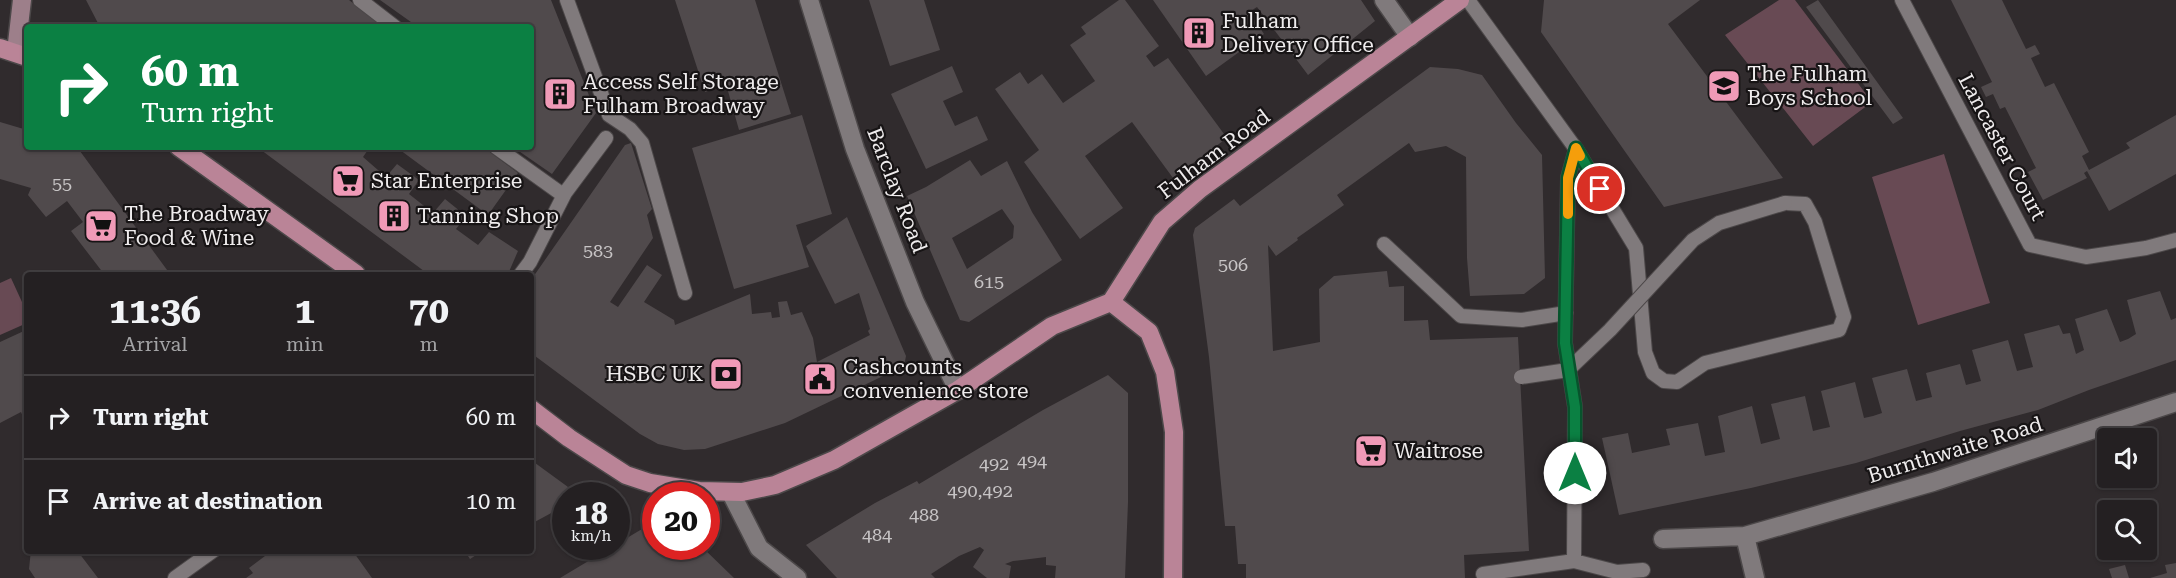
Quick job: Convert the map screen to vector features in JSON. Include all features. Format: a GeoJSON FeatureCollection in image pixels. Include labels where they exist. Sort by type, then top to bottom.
{"type":"FeatureCollection","features":[{"type":"Feature","properties":{"kind":"main road"},"geometry":{"type":"LineString","coordinates":[[14,52],[22,0]]}},
{"type":"Feature","properties":{"kind":"main road","name":"Fulham Road"},"geometry":{"type":"LineString","coordinates":[[1111,302],[1162,222],[1200,189],[1460,0]]}},
{"type":"Feature","properties":{"kind":"main road"},"geometry":{"type":"LineString","coordinates":[[183,150],[353,272]]}},
{"type":"Feature","properties":{"kind":"main road"},"geometry":{"type":"LineString","coordinates":[[534,411],[626,476],[673,488],[731,493],[776,486],[834,460],[958,390],[1052,326],[1111,302],[1149,332],[1165,372],[1174,432],[1173,578]]}},
{"type":"Feature","properties":{"kind":"street","name":"Barclay Road"},"geometry":{"type":"LineString","coordinates":[[809,0],[863,170],[915,302],[958,390]]}},
{"type":"Feature","properties":{"kind":"street"},"geometry":{"type":"LineString","coordinates":[[1384,0],[1410,37]]}},
{"type":"Feature","properties":{"kind":"street","name":"Burnthwaite Road"},"geometry":{"type":"LineString","coordinates":[[1663,539],[1745,536],[1933,482],[2176,402]]}},
{"type":"Feature","properties":{"kind":"street"},"geometry":{"type":"LineString","coordinates":[[731,493],[759,548],[795,576]]}},
{"type":"Feature","properties":{"kind":"street"},"geometry":{"type":"LineString","coordinates":[[1745,536],[1755,578]]}},
{"type":"Feature","properties":{"kind":"lane"},"geometry":{"type":"LineString","coordinates":[[360,0],[390,24]]}},
{"type":"Feature","properties":{"kind":"lane"},"geometry":{"type":"LineString","coordinates":[[567,0],[609,115],[630,129],[642,143],[685,293]]}},
{"type":"Feature","properties":{"kind":"lane"},"geometry":{"type":"LineString","coordinates":[[1468,0],[1576,148],[1636,248],[1645,352],[1653,373],[1664,381],[1677,382],[1706,363],[1839,330],[1844,317],[1815,222],[1805,204],[1785,203],[1719,223],[1693,240],[1610,330],[1568,370],[1521,376]]}},
{"type":"Feature","properties":{"kind":"lane","name":"Lancaster Court"},"geometry":{"type":"LineString","coordinates":[[1902,0],[2030,246],[2086,257],[2146,248],[2176,240]]}},
{"type":"Feature","properties":{"kind":"lane"},"geometry":{"type":"LineString","coordinates":[[522,272],[530,262],[563,195],[606,138]]}},
{"type":"Feature","properties":{"kind":"lane"},"geometry":{"type":"LineString","coordinates":[[1574,561],[1575,407],[1565,343],[1568,178],[1576,148]]}},
{"type":"Feature","properties":{"kind":"lane"},"geometry":{"type":"LineString","coordinates":[[500,150],[563,195]]}},
{"type":"Feature","properties":{"kind":"lane"},"geometry":{"type":"LineString","coordinates":[[1384,244],[1461,316],[1522,320],[1566,313]]}},
{"type":"Feature","properties":{"kind":"lane"},"geometry":{"type":"LineString","coordinates":[[176,578],[209,554]]}},
{"type":"Feature","properties":{"kind":"lane"},"geometry":{"type":"LineString","coordinates":[[1483,574],[1574,561],[1617,572],[1643,570]]}},
{"type":"Feature","properties":{"kind":"shaded area"},"geometry":{"type":"Polygon","coordinates":[[[1779,0],[1795,0],[1872,102],[1813,146],[1725,35],[1779,0]]]}},
{"type":"Feature","properties":{"kind":"shaded area"},"geometry":{"type":"Polygon","coordinates":[[[1944,154],[1990,303],[1918,325],[1872,177],[1944,154]]]}},
{"type":"Feature","properties":{"kind":"shaded area"},"geometry":{"type":"Polygon","coordinates":[[[11,278],[24,306],[24,324],[0,335],[0,283],[11,278]]]}},
{"type":"Feature","properties":{"kind":"building"},"geometry":{"type":"Polygon","coordinates":[[[86,0],[349,0],[380,24],[98,24],[86,0]]]}},
{"type":"Feature","properties":{"kind":"building","name":"Access Self Storage Fulham Broadway"},"geometry":{"type":"Polygon","coordinates":[[[380,0],[551,0],[596,113],[552,174],[517,150],[534,150],[534,24],[414,24],[380,0]]]}},
{"type":"Feature","properties":{"kind":"building"},"geometry":{"type":"Polygon","coordinates":[[[675,0],[755,0],[791,114],[739,130],[726,84],[705,92],[675,0]]]}},
{"type":"Feature","properties":{"kind":"building"},"geometry":{"type":"Polygon","coordinates":[[[869,0],[924,0],[940,50],[890,66],[869,0]]]}},
{"type":"Feature","properties":{"kind":"building"},"geometry":{"type":"Polygon","coordinates":[[[1119,0],[1125,0],[1159,46],[1146,56],[1154,67],[1168,58],[1227,138],[1173,178],[1132,122],[1085,156],[1123,208],[1080,239],[1024,162],[1039,150],[995,89],[1020,72],[1028,84],[1042,74],[1063,103],[1095,81],[1070,45],[1086,34],[1081,27],[1119,0]]]}},
{"type":"Feature","properties":{"kind":"building"},"geometry":{"type":"Polygon","coordinates":[[[1153,0],[1361,0],[1375,21],[1308,75],[1257,7],[1249,12],[1264,34],[1206,76],[1153,0]]]}},
{"type":"Feature","properties":{"kind":"building"},"geometry":{"type":"Polygon","coordinates":[[[1544,0],[1700,0],[1668,24],[1783,178],[1664,207],[1541,32],[1544,0]]]}},
{"type":"Feature","properties":{"kind":"building"},"geometry":{"type":"Polygon","coordinates":[[[1818,0],[1903,118],[1893,124],[1806,7],[1818,0]]]}},
{"type":"Feature","properties":{"kind":"building"},"geometry":{"type":"Polygon","coordinates":[[[1951,0],[2002,0],[2026,49],[2035,45],[2040,54],[2031,58],[2045,87],[2054,83],[2089,152],[2082,156],[2089,170],[2130,148],[2126,143],[2176,115],[2176,174],[2109,211],[2087,171],[2084,173],[2087,178],[2043,200],[2028,172],[2036,168],[2005,107],[2000,109],[1993,94],[1986,97],[1981,87],[1992,82],[1951,0]]]}},
{"type":"Feature","properties":{"kind":"building"},"geometry":{"type":"Polygon","coordinates":[[[952,66],[963,92],[943,101],[955,126],[977,116],[988,140],[926,169],[891,94],[952,66]]]}},
{"type":"Feature","properties":{"kind":"building","name":"Waitrose"},"geometry":{"type":"Polygon","coordinates":[[[1430,67],[1458,69],[1482,75],[1542,155],[1545,278],[1524,294],[1470,296],[1467,258],[1466,157],[1446,146],[1415,152],[1409,143],[1337,195],[1344,205],[1276,256],[1268,245],[1273,351],[1320,342],[1319,289],[1334,276],[1387,271],[1389,287],[1404,286],[1404,321],[1428,320],[1430,340],[1518,337],[1529,551],[1464,555],[1465,578],[1246,578],[1246,564],[1238,564],[1235,526],[1225,526],[1209,357],[1193,235],[1195,228],[1234,199],[1240,206],[1430,67]]]}},
{"type":"Feature","properties":{"kind":"building"},"geometry":{"type":"Polygon","coordinates":[[[802,115],[832,214],[796,225],[809,267],[734,289],[692,148],[802,115]]]}},
{"type":"Feature","properties":{"kind":"building"},"geometry":{"type":"Polygon","coordinates":[[[0,122],[24,129],[24,150],[79,150],[169,272],[102,272],[71,231],[83,222],[67,201],[46,217],[28,195],[31,188],[0,179],[0,122]]]}},
{"type":"Feature","properties":{"kind":"building"},"geometry":{"type":"Polygon","coordinates":[[[631,143],[652,209],[647,215],[653,238],[610,302],[618,307],[647,265],[662,275],[644,302],[674,320],[675,325],[750,294],[752,314],[771,312],[772,318],[780,317],[778,302],[787,301],[791,315],[802,312],[813,338],[817,362],[870,335],[859,293],[835,304],[806,246],[847,217],[906,356],[904,366],[785,423],[705,449],[684,450],[658,444],[640,434],[534,355],[534,276],[625,145],[631,143]]]}},
{"type":"Feature","properties":{"kind":"building"},"geometry":{"type":"Polygon","coordinates":[[[261,150],[368,150],[363,157],[386,177],[397,164],[419,180],[409,194],[433,213],[445,199],[466,216],[456,229],[478,245],[489,232],[518,251],[509,272],[425,272],[261,150]]]}},
{"type":"Feature","properties":{"kind":"building"},"geometry":{"type":"Polygon","coordinates":[[[400,150],[487,150],[518,173],[488,215],[400,150]]]}},
{"type":"Feature","properties":{"kind":"building"},"geometry":{"type":"Polygon","coordinates":[[[970,160],[981,176],[1007,161],[1032,212],[1062,260],[969,322],[960,320],[907,196],[970,160]],[[1002,209],[952,238],[967,269],[1013,238],[1014,226],[1002,209]]]}},
{"type":"Feature","properties":{"kind":"building"},"geometry":{"type":"Polygon","coordinates":[[[2160,291],[2171,320],[2176,318],[2176,360],[2038,410],[1856,463],[1751,488],[1619,515],[1602,438],[1628,433],[1632,453],[1670,445],[1666,429],[1698,423],[1705,456],[1725,452],[1718,416],[1752,406],[1761,444],[1780,439],[1771,404],[1805,396],[1813,431],[1830,427],[1821,391],[1855,382],[1864,418],[1873,416],[1882,413],[1872,378],[1907,369],[1916,401],[1932,397],[1926,373],[1960,364],[1966,385],[1981,381],[1972,350],[2008,340],[2017,371],[2033,367],[2024,334],[2059,325],[2063,334],[2070,333],[2076,354],[2084,350],[2075,319],[2107,309],[2120,342],[2136,334],[2127,300],[2160,291]]]}},
{"type":"Feature","properties":{"kind":"building"},"geometry":{"type":"Polygon","coordinates":[[[24,331],[24,419],[21,412],[0,423],[0,342],[24,331]]]}},
{"type":"Feature","properties":{"kind":"building"},"geometry":{"type":"Polygon","coordinates":[[[1108,375],[1128,393],[1125,578],[1055,578],[1056,566],[1046,565],[1046,557],[1005,564],[1011,566],[1009,578],[987,578],[973,567],[984,550],[980,547],[959,556],[931,574],[935,578],[837,578],[806,545],[875,503],[917,481],[919,484],[1043,410],[1108,375]]]}},
{"type":"Feature","properties":{"kind":"building"},"geometry":{"type":"Polygon","coordinates":[[[534,462],[561,482],[552,482],[552,513],[534,522],[534,462]]]}},
{"type":"Feature","properties":{"kind":"building"},"geometry":{"type":"Polygon","coordinates":[[[642,529],[642,560],[715,560],[734,578],[560,578],[590,560],[630,560],[630,536],[642,529]]]}},
{"type":"Feature","properties":{"kind":"building"},"geometry":{"type":"Polygon","coordinates":[[[31,554],[80,554],[98,578],[35,578],[29,569],[31,554]]]}},
{"type":"Feature","properties":{"kind":"building"},"geometry":{"type":"Polygon","coordinates":[[[268,554],[355,554],[372,578],[246,578],[253,573],[249,568],[268,554]]]}},
{"type":"Feature","properties":{"kind":"building"},"geometry":{"type":"Polygon","coordinates":[[[467,554],[478,554],[470,559],[467,554]]]}},
{"type":"Feature","properties":{"kind":"building"},"geometry":{"type":"Polygon","coordinates":[[[2176,563],[2176,578],[2150,578],[2167,573],[2165,565],[2176,563]]]}},
{"type":"Feature","properties":{"kind":"building"},"geometry":{"type":"Polygon","coordinates":[[[2125,565],[2129,578],[2112,578],[2109,569],[2125,565]]]}},
{"type":"Feature","properties":{"kind":"slow traffic"},"geometry":{"type":"LineString","coordinates":[[1568,214],[1568,178],[1576,148],[1580,156]]}},
{"type":"Feature","properties":{"kind":"place","name":"Fulham Delivery Office"},"geometry":{"type":"Point","coordinates":[1199,33]}},
{"type":"Feature","properties":{"kind":"place","name":"The Fulham Boys School"},"geometry":{"type":"Point","coordinates":[1724,86]}},
{"type":"Feature","properties":{"kind":"place","name":"Access Self Storage Fulham Broadway"},"geometry":{"type":"Point","coordinates":[560,94]}},
{"type":"Feature","properties":{"kind":"place","name":"Star Enterprise"},"geometry":{"type":"Point","coordinates":[348,181]}},
{"type":"Feature","properties":{"kind":"place","name":"Tanning Shop"},"geometry":{"type":"Point","coordinates":[394,216]}},
{"type":"Feature","properties":{"kind":"place","name":"The Broadway Food & Wine"},"geometry":{"type":"Point","coordinates":[101,226]}},
{"type":"Feature","properties":{"kind":"place","name":"HSBC UK"},"geometry":{"type":"Point","coordinates":[726,374]}},
{"type":"Feature","properties":{"kind":"place","name":"Cashcounts convenience store"},"geometry":{"type":"Point","coordinates":[820,379]}},
{"type":"Feature","properties":{"kind":"place","name":"Waitrose"},"geometry":{"type":"Point","coordinates":[1371,451]}},
{"type":"Feature","properties":{"kind":"route"},"geometry":{"type":"LineString","coordinates":[[1575,473],[1575,407],[1565,343],[1568,178],[1576,148],[1600,189]]}}]}
